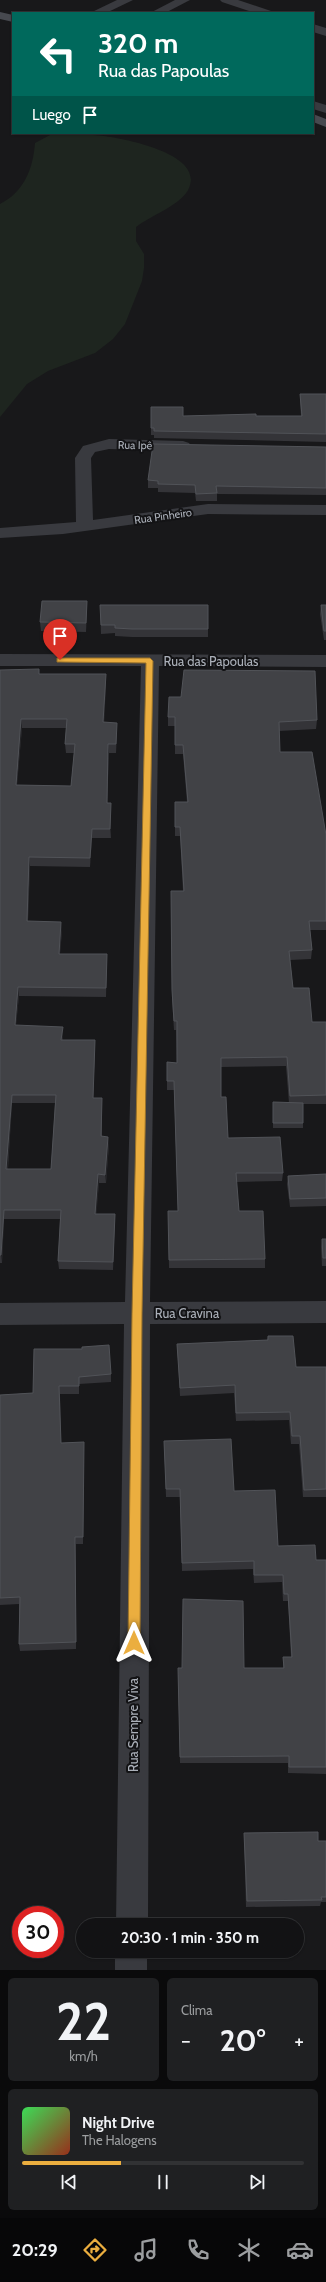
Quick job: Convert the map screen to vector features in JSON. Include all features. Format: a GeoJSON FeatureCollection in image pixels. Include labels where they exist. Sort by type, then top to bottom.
{"type":"FeatureCollection","features":[{"type":"Feature","properties":{"kind":"street"},"geometry":{"type":"LineString","coordinates":[[98,12],[127,0]]}},
{"type":"Feature","properties":{"kind":"street"},"geometry":{"type":"LineString","coordinates":[[158,12],[184,0]]}},
{"type":"Feature","properties":{"kind":"street"},"geometry":{"type":"LineString","coordinates":[[226,0],[264,12]]}},
{"type":"Feature","properties":{"kind":"street"},"geometry":{"type":"LineString","coordinates":[[0,15],[12,19]]}},
{"type":"Feature","properties":{"kind":"street"},"geometry":{"type":"LineString","coordinates":[[314,28],[326,32]]}},
{"type":"Feature","properties":{"kind":"street"},"geometry":{"type":"LineString","coordinates":[[314,104],[326,109]]}},
{"type":"Feature","properties":{"kind":"street"},"geometry":{"type":"LineString","coordinates":[[314,118],[326,123]]}},
{"type":"Feature","properties":{"kind":"street","name":"Rua Ipê"},"geometry":{"type":"LineString","coordinates":[[85,526],[83,458],[89,449],[109,444],[202,446]]}},
{"type":"Feature","properties":{"kind":"street","name":"Rua Pinheiro"},"geometry":{"type":"LineString","coordinates":[[0,533],[85,526],[208,510],[326,510]]}},
{"type":"Feature","properties":{"kind":"street","name":"Rua das Papoulas"},"geometry":{"type":"LineString","coordinates":[[0,660],[326,661]]}},
{"type":"Feature","properties":{"kind":"street","name":"Rua Sempre Viva"},"geometry":{"type":"LineString","coordinates":[[132,1918],[137,1314],[150,661]]}},
{"type":"Feature","properties":{"kind":"street","name":"Rua Cravina"},"geometry":{"type":"LineString","coordinates":[[0,1314],[326,1312]]}},
{"type":"Feature","properties":{"kind":"street"},"geometry":{"type":"LineString","coordinates":[[131,1970],[132,1958]]}},
{"type":"Feature","properties":{"kind":"shaded area"},"geometry":{"type":"Polygon","coordinates":[[[52,134],[85,134],[104,136],[145,145],[160,150],[174,157],[185,166],[191,176],[189,188],[186,194],[180,199],[136,227],[136,241],[144,254],[142,281],[125,324],[113,339],[95,353],[48,371],[27,384],[0,417],[0,204],[15,193],[26,179],[32,162],[35,143],[52,134]]]}},
{"type":"Feature","properties":{"kind":"building"},"geometry":{"type":"Polygon","coordinates":[[[300,394],[326,394],[326,434],[154,431],[154,428],[151,428],[151,407],[183,407],[183,416],[256,414],[256,416],[302,416],[300,394]]]}},
{"type":"Feature","properties":{"kind":"building"},"geometry":{"type":"Polygon","coordinates":[[[153,444],[326,447],[326,488],[216,486],[217,493],[196,494],[195,485],[158,484],[158,481],[148,480],[153,444]]]}},
{"type":"Feature","properties":{"kind":"building"},"geometry":{"type":"Polygon","coordinates":[[[42,601],[87,601],[86,623],[40,622],[42,601]]]}},
{"type":"Feature","properties":{"kind":"building"},"geometry":{"type":"Polygon","coordinates":[[[100,605],[208,605],[208,629],[132,629],[115,628],[115,625],[101,625],[100,605]]]}},
{"type":"Feature","properties":{"kind":"building"},"geometry":{"type":"Polygon","coordinates":[[[321,605],[326,605],[326,631],[324,631],[321,605]]]}},
{"type":"Feature","properties":{"kind":"building"},"geometry":{"type":"Polygon","coordinates":[[[39,669],[39,674],[106,674],[103,722],[117,723],[116,744],[108,744],[107,803],[111,803],[110,829],[92,829],[90,858],[29,857],[27,921],[61,922],[59,954],[107,954],[106,988],[18,987],[15,1025],[63,1027],[61,1040],[95,1040],[93,1098],[102,1098],[101,1136],[108,1137],[105,1175],[98,1174],[95,1214],[115,1214],[113,1262],[58,1261],[61,1210],[4,1210],[0,1255],[0,670],[39,669]],[[21,719],[16,785],[71,786],[75,744],[65,744],[67,719],[21,719]],[[12,1095],[6,1169],[51,1169],[56,1095],[12,1095]]]}},
{"type":"Feature","properties":{"kind":"building"},"geometry":{"type":"Polygon","coordinates":[[[184,670],[315,671],[317,720],[279,722],[280,752],[312,752],[326,835],[326,921],[309,921],[312,950],[289,951],[293,988],[309,988],[312,1022],[326,1022],[326,1095],[290,1096],[287,1057],[221,1058],[221,1097],[226,1097],[228,1138],[280,1137],[283,1173],[236,1173],[239,1211],[263,1211],[265,1259],[169,1260],[168,1211],[178,1211],[174,1081],[167,1081],[167,1062],[177,1063],[177,1021],[174,1021],[172,990],[171,891],[184,891],[180,827],[175,827],[175,802],[188,802],[183,745],[175,745],[175,717],[168,717],[169,697],[181,697],[184,670]]]}},
{"type":"Feature","properties":{"kind":"building"},"geometry":{"type":"Polygon","coordinates":[[[273,1102],[303,1103],[303,1123],[273,1123],[273,1102]]]}},
{"type":"Feature","properties":{"kind":"building"},"geometry":{"type":"Polygon","coordinates":[[[326,1174],[326,1198],[290,1199],[288,1176],[326,1174]]]}},
{"type":"Feature","properties":{"kind":"building"},"geometry":{"type":"Polygon","coordinates":[[[322,1239],[326,1239],[326,1258],[323,1258],[322,1239]]]}},
{"type":"Feature","properties":{"kind":"building"},"geometry":{"type":"Polygon","coordinates":[[[268,1336],[293,1336],[296,1367],[326,1367],[326,1489],[304,1490],[300,1436],[292,1436],[290,1412],[236,1413],[235,1385],[180,1388],[177,1344],[268,1340],[268,1336]]]}},
{"type":"Feature","properties":{"kind":"building"},"geometry":{"type":"Polygon","coordinates":[[[109,1345],[111,1374],[79,1377],[79,1386],[59,1386],[61,1443],[84,1442],[83,1537],[75,1537],[76,1642],[19,1644],[20,1597],[0,1598],[0,1395],[33,1393],[34,1349],[82,1349],[82,1347],[109,1345]]]}},
{"type":"Feature","properties":{"kind":"building"},"geometry":{"type":"Polygon","coordinates":[[[231,1439],[234,1491],[275,1490],[278,1546],[315,1545],[316,1560],[326,1560],[326,1767],[289,1767],[289,1756],[180,1757],[178,1668],[182,1668],[183,1599],[243,1601],[244,1668],[284,1668],[283,1657],[292,1657],[288,1594],[284,1594],[283,1575],[254,1575],[254,1561],[182,1563],[180,1489],[166,1489],[164,1441],[231,1439]]]}},
{"type":"Feature","properties":{"kind":"building"},"geometry":{"type":"Polygon","coordinates":[[[318,1832],[318,1841],[326,1841],[326,1897],[321,1897],[322,1900],[247,1901],[244,1833],[318,1832]]]}},
{"type":"Feature","properties":{"kind":"route"},"geometry":{"type":"LineString","coordinates":[[60,660],[150,661],[137,1314],[134,1643]]}}]}
